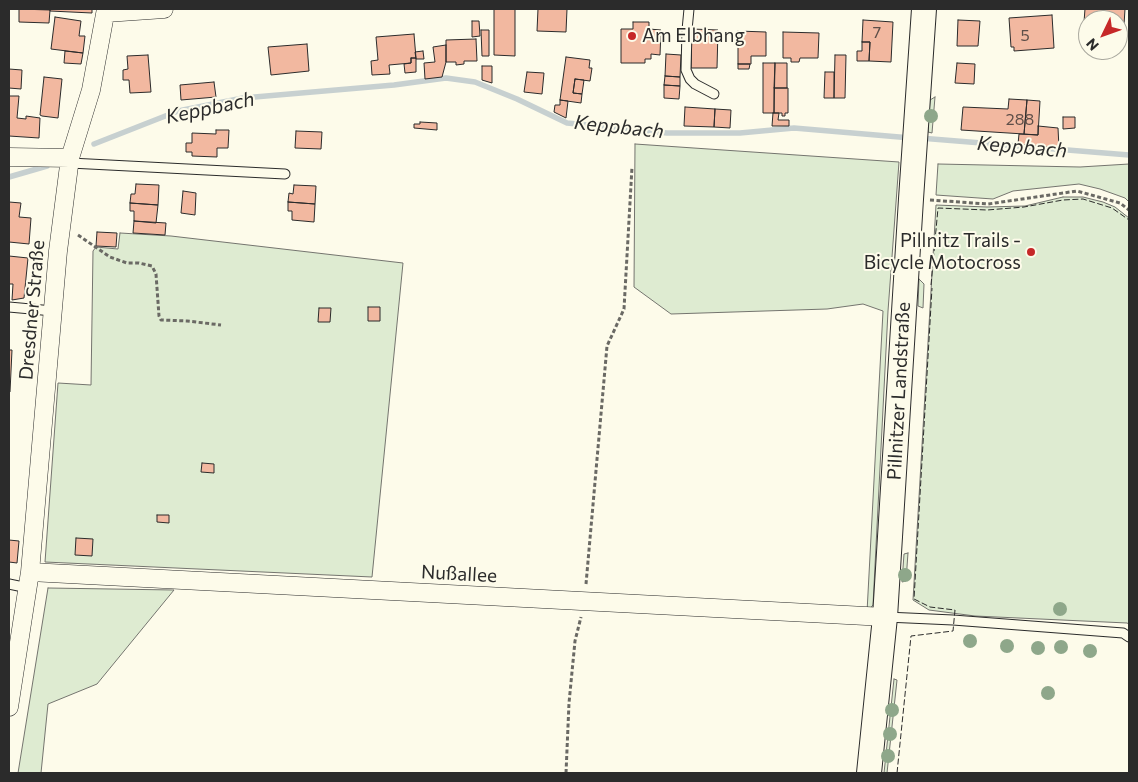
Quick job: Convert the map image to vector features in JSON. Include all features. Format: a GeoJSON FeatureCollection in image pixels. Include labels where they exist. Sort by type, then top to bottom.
{"type":"FeatureCollection","features":[{"type":"Feature","properties":{"kind":"main road","name":"Pillnitzer Landstraße"},"geometry":{"type":"LineString","coordinates":[[869,773],[885,617],[924,9]]}},
{"type":"Feature","properties":{"kind":"street"},"geometry":{"type":"LineString","coordinates":[[106,11],[164,9]]}},
{"type":"Feature","properties":{"kind":"street","name":"Dresdner Straße"},"geometry":{"type":"LineString","coordinates":[[9,707],[10,688],[29,580],[58,252],[70,161],[91,90],[106,11]]}},
{"type":"Feature","properties":{"kind":"street"},"geometry":{"type":"LineString","coordinates":[[9,157],[70,161]]}},
{"type":"Feature","properties":{"kind":"street","name":"Nußallee"},"geometry":{"type":"LineString","coordinates":[[29,580],[584,601],[885,617]]}},
{"type":"Feature","properties":{"kind":"lane"},"geometry":{"type":"LineString","coordinates":[[689,9],[686,70],[690,79],[695,84],[714,94]]}},
{"type":"Feature","properties":{"kind":"lane"},"geometry":{"type":"LineString","coordinates":[[70,161],[285,174]]}},
{"type":"Feature","properties":{"kind":"lane"},"geometry":{"type":"LineString","coordinates":[[9,307],[53,312]]}},
{"type":"Feature","properties":{"kind":"lane"},"geometry":{"type":"LineString","coordinates":[[9,584],[29,580]]}},
{"type":"Feature","properties":{"kind":"lane"},"geometry":{"type":"LineString","coordinates":[[885,617],[953,620],[1123,633],[1129,638]]}},
{"type":"Feature","properties":{"kind":"path"},"geometry":{"type":"LineString","coordinates":[[566,773],[575,641],[584,601],[607,346],[624,309],[632,167]]}},
{"type":"Feature","properties":{"kind":"path"},"geometry":{"type":"LineString","coordinates":[[911,199],[988,204],[1077,191],[1120,203],[1129,210]]}},
{"type":"Feature","properties":{"kind":"path"},"geometry":{"type":"LineString","coordinates":[[78,235],[110,257],[127,263],[152,266],[156,274],[159,316],[161,320],[187,321],[222,326]]}},
{"type":"Feature","properties":{"kind":"green space"},"geometry":{"type":"Polygon","coordinates":[[[935,97],[932,133],[928,132],[930,100],[935,97]]]}},
{"type":"Feature","properties":{"kind":"green space"},"geometry":{"type":"Polygon","coordinates":[[[635,144],[899,162],[888,311],[873,605],[867,612],[883,311],[863,304],[827,309],[671,314],[634,287],[635,144]]]}},
{"type":"Feature","properties":{"kind":"green space"},"geometry":{"type":"Polygon","coordinates":[[[938,164],[1080,167],[1129,164],[1129,202],[1125,198],[1100,189],[1079,184],[1013,191],[993,199],[936,195],[938,164]]]}},
{"type":"Feature","properties":{"kind":"green space"},"geometry":{"type":"Polygon","coordinates":[[[1063,197],[1083,197],[1103,202],[1115,207],[1129,218],[1129,624],[975,616],[929,610],[913,600],[936,205],[1025,206],[1063,197]]]}},
{"type":"Feature","properties":{"kind":"green space"},"geometry":{"type":"Polygon","coordinates":[[[120,233],[171,236],[403,263],[372,577],[45,562],[58,383],[91,385],[93,251],[96,247],[118,249],[120,233]]]}},
{"type":"Feature","properties":{"kind":"green space"},"geometry":{"type":"Polygon","coordinates":[[[919,279],[924,284],[923,308],[918,306],[919,279]]]}},
{"type":"Feature","properties":{"kind":"green space"},"geometry":{"type":"Polygon","coordinates":[[[908,553],[906,581],[902,582],[904,554],[908,553]]]}},
{"type":"Feature","properties":{"kind":"green space"},"geometry":{"type":"Polygon","coordinates":[[[48,588],[174,590],[97,684],[48,704],[41,773],[18,773],[48,588]]]}},
{"type":"Feature","properties":{"kind":"green space"},"geometry":{"type":"Polygon","coordinates":[[[894,679],[897,680],[887,773],[884,773],[894,679]]]}},
{"type":"Feature","properties":{"kind":"building"},"geometry":{"type":"Polygon","coordinates":[[[19,9],[50,10],[49,23],[19,22],[19,9]]]}},
{"type":"Feature","properties":{"kind":"building"},"geometry":{"type":"Polygon","coordinates":[[[50,9],[92,9],[92,13],[50,11],[50,9]]]}},
{"type":"Feature","properties":{"kind":"building"},"geometry":{"type":"Polygon","coordinates":[[[494,9],[515,9],[515,56],[494,55],[494,9]]]}},
{"type":"Feature","properties":{"kind":"building"},"geometry":{"type":"Polygon","coordinates":[[[538,9],[567,9],[566,32],[537,31],[538,9]]]}},
{"type":"Feature","properties":{"kind":"building"},"geometry":{"type":"Polygon","coordinates":[[[1085,9],[1125,9],[1125,10],[1085,9]]]}},
{"type":"Feature","properties":{"kind":"building"},"geometry":{"type":"Polygon","coordinates":[[[1052,15],[1054,48],[1014,51],[1014,47],[1011,47],[1009,18],[1052,15]]]}},
{"type":"Feature","properties":{"kind":"building"},"geometry":{"type":"Polygon","coordinates":[[[55,17],[81,21],[79,36],[85,36],[83,53],[51,49],[55,17]]]}},
{"type":"Feature","properties":{"kind":"building"},"geometry":{"type":"Polygon","coordinates":[[[863,20],[893,22],[891,62],[869,61],[870,42],[862,42],[863,20]]]}},
{"type":"Feature","properties":{"kind":"building"},"geometry":{"type":"Polygon","coordinates":[[[958,20],[980,21],[978,46],[957,46],[958,20]]]}},
{"type":"Feature","properties":{"kind":"building"},"geometry":{"type":"Polygon","coordinates":[[[472,21],[479,21],[480,36],[472,37],[472,21]]]}},
{"type":"Feature","properties":{"kind":"building"},"geometry":{"type":"Polygon","coordinates":[[[633,22],[649,22],[649,29],[661,30],[660,55],[651,54],[651,59],[645,59],[645,63],[621,63],[621,29],[633,29],[633,22]]]}},
{"type":"Feature","properties":{"kind":"building"},"geometry":{"type":"Polygon","coordinates":[[[692,29],[718,30],[717,68],[691,68],[692,29]]]}},
{"type":"Feature","properties":{"kind":"building"},"geometry":{"type":"Polygon","coordinates":[[[481,30],[489,30],[489,56],[482,56],[481,30]]]}},
{"type":"Feature","properties":{"kind":"building"},"geometry":{"type":"Polygon","coordinates":[[[738,31],[766,32],[766,56],[751,56],[751,64],[738,64],[738,31]]]}},
{"type":"Feature","properties":{"kind":"building"},"geometry":{"type":"Polygon","coordinates":[[[783,32],[819,33],[818,58],[800,58],[799,62],[791,62],[791,58],[783,58],[783,32]]]}},
{"type":"Feature","properties":{"kind":"building"},"geometry":{"type":"Polygon","coordinates":[[[414,34],[416,58],[411,58],[411,63],[389,65],[390,74],[372,75],[371,61],[378,60],[376,37],[414,34]]]}},
{"type":"Feature","properties":{"kind":"building"},"geometry":{"type":"Polygon","coordinates":[[[476,39],[477,61],[464,61],[464,64],[456,65],[456,62],[446,62],[446,40],[476,39]]]}},
{"type":"Feature","properties":{"kind":"building"},"geometry":{"type":"Polygon","coordinates":[[[862,42],[870,42],[869,61],[857,61],[857,51],[862,51],[862,42]]]}},
{"type":"Feature","properties":{"kind":"building"},"geometry":{"type":"Polygon","coordinates":[[[307,44],[309,71],[271,75],[268,47],[307,44]]]}},
{"type":"Feature","properties":{"kind":"building"},"geometry":{"type":"Polygon","coordinates":[[[446,45],[446,62],[442,77],[425,79],[424,63],[435,62],[433,47],[446,45]]]}},
{"type":"Feature","properties":{"kind":"building"},"geometry":{"type":"Polygon","coordinates":[[[65,51],[83,53],[81,64],[64,63],[65,51]]]}},
{"type":"Feature","properties":{"kind":"building"},"geometry":{"type":"Polygon","coordinates":[[[423,51],[424,59],[416,59],[415,52],[423,51]]]}},
{"type":"Feature","properties":{"kind":"building"},"geometry":{"type":"Polygon","coordinates":[[[666,54],[681,55],[680,77],[665,76],[666,54]]]}},
{"type":"Feature","properties":{"kind":"building"},"geometry":{"type":"Polygon","coordinates":[[[148,55],[151,92],[130,93],[129,80],[123,80],[123,70],[128,69],[127,56],[148,55]]]}},
{"type":"Feature","properties":{"kind":"building"},"geometry":{"type":"Polygon","coordinates":[[[835,55],[846,55],[845,98],[834,98],[835,55]]]}},
{"type":"Feature","properties":{"kind":"building"},"geometry":{"type":"Polygon","coordinates":[[[566,57],[590,60],[589,68],[592,68],[590,81],[575,79],[573,93],[582,94],[581,103],[560,100],[566,57]]]}},
{"type":"Feature","properties":{"kind":"building"},"geometry":{"type":"Polygon","coordinates":[[[411,58],[416,58],[416,72],[405,73],[404,64],[411,63],[411,58]]]}},
{"type":"Feature","properties":{"kind":"building"},"geometry":{"type":"Polygon","coordinates":[[[763,63],[775,63],[774,113],[763,113],[763,63]]]}},
{"type":"Feature","properties":{"kind":"building"},"geometry":{"type":"Polygon","coordinates":[[[775,63],[787,63],[787,88],[774,88],[775,63]]]}},
{"type":"Feature","properties":{"kind":"building"},"geometry":{"type":"Polygon","coordinates":[[[957,63],[975,64],[974,84],[955,83],[957,63]]]}},
{"type":"Feature","properties":{"kind":"building"},"geometry":{"type":"Polygon","coordinates":[[[738,64],[750,64],[749,69],[738,69],[738,64]]]}},
{"type":"Feature","properties":{"kind":"building"},"geometry":{"type":"Polygon","coordinates":[[[482,66],[492,66],[492,83],[482,80],[482,66]]]}},
{"type":"Feature","properties":{"kind":"building"},"geometry":{"type":"Polygon","coordinates":[[[9,69],[22,70],[21,89],[9,88],[9,69]]]}},
{"type":"Feature","properties":{"kind":"building"},"geometry":{"type":"Polygon","coordinates":[[[527,72],[544,73],[542,94],[524,92],[527,72]]]}},
{"type":"Feature","properties":{"kind":"building"},"geometry":{"type":"Polygon","coordinates":[[[825,72],[834,72],[834,98],[824,98],[825,72]]]}},
{"type":"Feature","properties":{"kind":"building"},"geometry":{"type":"Polygon","coordinates":[[[665,76],[680,77],[680,86],[664,85],[665,76]]]}},
{"type":"Feature","properties":{"kind":"building"},"geometry":{"type":"Polygon","coordinates":[[[44,77],[62,79],[58,118],[40,115],[44,77]]]}},
{"type":"Feature","properties":{"kind":"building"},"geometry":{"type":"Polygon","coordinates":[[[575,79],[584,80],[582,94],[573,93],[575,79]]]}},
{"type":"Feature","properties":{"kind":"building"},"geometry":{"type":"Polygon","coordinates":[[[214,82],[216,97],[181,100],[180,85],[214,82]]]}},
{"type":"Feature","properties":{"kind":"building"},"geometry":{"type":"Polygon","coordinates":[[[664,85],[680,86],[679,99],[664,98],[664,85]]]}},
{"type":"Feature","properties":{"kind":"building"},"geometry":{"type":"Polygon","coordinates":[[[774,88],[788,88],[788,113],[785,113],[785,116],[782,116],[782,113],[774,113],[774,88]]]}},
{"type":"Feature","properties":{"kind":"building"},"geometry":{"type":"Polygon","coordinates":[[[9,96],[19,96],[17,118],[26,119],[26,116],[40,118],[39,138],[9,136],[9,96]]]}},
{"type":"Feature","properties":{"kind":"building"},"geometry":{"type":"Polygon","coordinates":[[[1009,99],[1027,100],[1024,134],[961,130],[963,107],[1008,109],[1009,99]]]}},
{"type":"Feature","properties":{"kind":"building"},"geometry":{"type":"Polygon","coordinates":[[[560,100],[568,101],[566,118],[554,112],[555,105],[560,105],[560,100]]]}},
{"type":"Feature","properties":{"kind":"building"},"geometry":{"type":"Polygon","coordinates":[[[1027,100],[1040,101],[1038,135],[1024,134],[1027,100]]]}},
{"type":"Feature","properties":{"kind":"building"},"geometry":{"type":"Polygon","coordinates":[[[685,107],[715,109],[714,127],[684,126],[685,107]]]}},
{"type":"Feature","properties":{"kind":"building"},"geometry":{"type":"Polygon","coordinates":[[[715,109],[731,110],[730,128],[714,127],[715,109]]]}},
{"type":"Feature","properties":{"kind":"building"},"geometry":{"type":"Polygon","coordinates":[[[773,113],[779,113],[778,120],[789,120],[789,126],[772,126],[773,113]]]}},
{"type":"Feature","properties":{"kind":"building"},"geometry":{"type":"Polygon","coordinates":[[[1063,117],[1075,117],[1075,128],[1063,129],[1063,117]]]}},
{"type":"Feature","properties":{"kind":"building"},"geometry":{"type":"Polygon","coordinates":[[[420,122],[437,123],[437,130],[414,128],[414,124],[420,124],[420,122]]]}},
{"type":"Feature","properties":{"kind":"building"},"geometry":{"type":"Polygon","coordinates":[[[1038,126],[1058,128],[1059,148],[1018,144],[1019,134],[1038,135],[1038,126]]]}},
{"type":"Feature","properties":{"kind":"building"},"geometry":{"type":"Polygon","coordinates":[[[216,130],[229,130],[228,148],[217,148],[217,157],[192,156],[192,152],[186,152],[186,143],[192,143],[192,133],[216,134],[216,130]]]}},
{"type":"Feature","properties":{"kind":"building"},"geometry":{"type":"Polygon","coordinates":[[[296,131],[322,132],[321,149],[295,148],[296,131]]]}},
{"type":"Feature","properties":{"kind":"building"},"geometry":{"type":"Polygon","coordinates":[[[136,184],[159,185],[158,205],[130,203],[131,194],[135,194],[136,184]]]}},
{"type":"Feature","properties":{"kind":"building"},"geometry":{"type":"Polygon","coordinates":[[[294,185],[316,186],[315,204],[288,202],[289,193],[293,194],[294,185]]]}},
{"type":"Feature","properties":{"kind":"building"},"geometry":{"type":"Polygon","coordinates":[[[183,191],[196,193],[195,215],[181,213],[183,191]]]}},
{"type":"Feature","properties":{"kind":"building"},"geometry":{"type":"Polygon","coordinates":[[[9,202],[21,203],[19,217],[31,218],[29,244],[9,242],[9,202]]]}},
{"type":"Feature","properties":{"kind":"building"},"geometry":{"type":"Polygon","coordinates":[[[288,202],[315,204],[314,222],[292,220],[292,211],[288,211],[288,202]]]}},
{"type":"Feature","properties":{"kind":"building"},"geometry":{"type":"Polygon","coordinates":[[[130,203],[158,205],[156,223],[134,221],[134,211],[130,211],[130,203]]]}},
{"type":"Feature","properties":{"kind":"building"},"geometry":{"type":"Polygon","coordinates":[[[134,221],[166,223],[165,235],[133,233],[134,221]]]}},
{"type":"Feature","properties":{"kind":"building"},"geometry":{"type":"Polygon","coordinates":[[[97,232],[117,233],[116,247],[96,246],[97,232]]]}},
{"type":"Feature","properties":{"kind":"building"},"geometry":{"type":"Polygon","coordinates":[[[9,256],[28,258],[24,298],[12,300],[13,284],[9,284],[9,256]]]}},
{"type":"Feature","properties":{"kind":"building"},"geometry":{"type":"Polygon","coordinates":[[[368,307],[380,307],[380,321],[368,321],[368,307]]]}},
{"type":"Feature","properties":{"kind":"building"},"geometry":{"type":"Polygon","coordinates":[[[319,308],[331,308],[330,322],[318,322],[319,308]]]}},
{"type":"Feature","properties":{"kind":"building"},"geometry":{"type":"Polygon","coordinates":[[[9,350],[12,350],[10,392],[9,392],[9,350]]]}},
{"type":"Feature","properties":{"kind":"building"},"geometry":{"type":"Polygon","coordinates":[[[202,463],[214,464],[214,473],[201,472],[202,463]]]}},
{"type":"Feature","properties":{"kind":"building"},"geometry":{"type":"Polygon","coordinates":[[[157,515],[169,515],[169,523],[157,522],[157,515]]]}},
{"type":"Feature","properties":{"kind":"building"},"geometry":{"type":"Polygon","coordinates":[[[76,538],[93,539],[92,556],[75,555],[76,538]]]}},
{"type":"Feature","properties":{"kind":"building"},"geometry":{"type":"Polygon","coordinates":[[[9,540],[19,541],[17,563],[9,562],[9,540]]]}},
{"type":"Feature","properties":{"kind":"waterway","name":"Keppbach"},"geometry":{"type":"LineString","coordinates":[[94,144],[178,111],[243,98],[394,85],[446,78],[475,82],[517,99],[567,123],[667,133],[740,133],[794,128],[911,138]]}},
{"type":"Feature","properties":{"kind":"waterway","name":"Keppbach"},"geometry":{"type":"LineString","coordinates":[[920,138],[1129,155]]}},
{"type":"Feature","properties":{"kind":"waterway","name":"Keppbach"},"geometry":{"type":"LineString","coordinates":[[9,177],[47,166]]}},
{"type":"Feature","properties":{"kind":"fence"},"geometry":{"type":"LineString","coordinates":[[931,285],[938,208],[987,210],[1083,199],[1112,208],[1129,220]]}},
{"type":"Feature","properties":{"kind":"fence"},"geometry":{"type":"LineString","coordinates":[[897,773],[911,636],[953,631],[955,610],[930,607],[914,599],[932,288]]}},
{"type":"Feature","properties":{"kind":"place","name":"Am Elbhang"},"geometry":{"type":"Point","coordinates":[632,36]}},
{"type":"Feature","properties":{"kind":"place","name":"Pillnitz Trails - Bicycle Motocross"},"geometry":{"type":"Point","coordinates":[1031,252]}}]}
